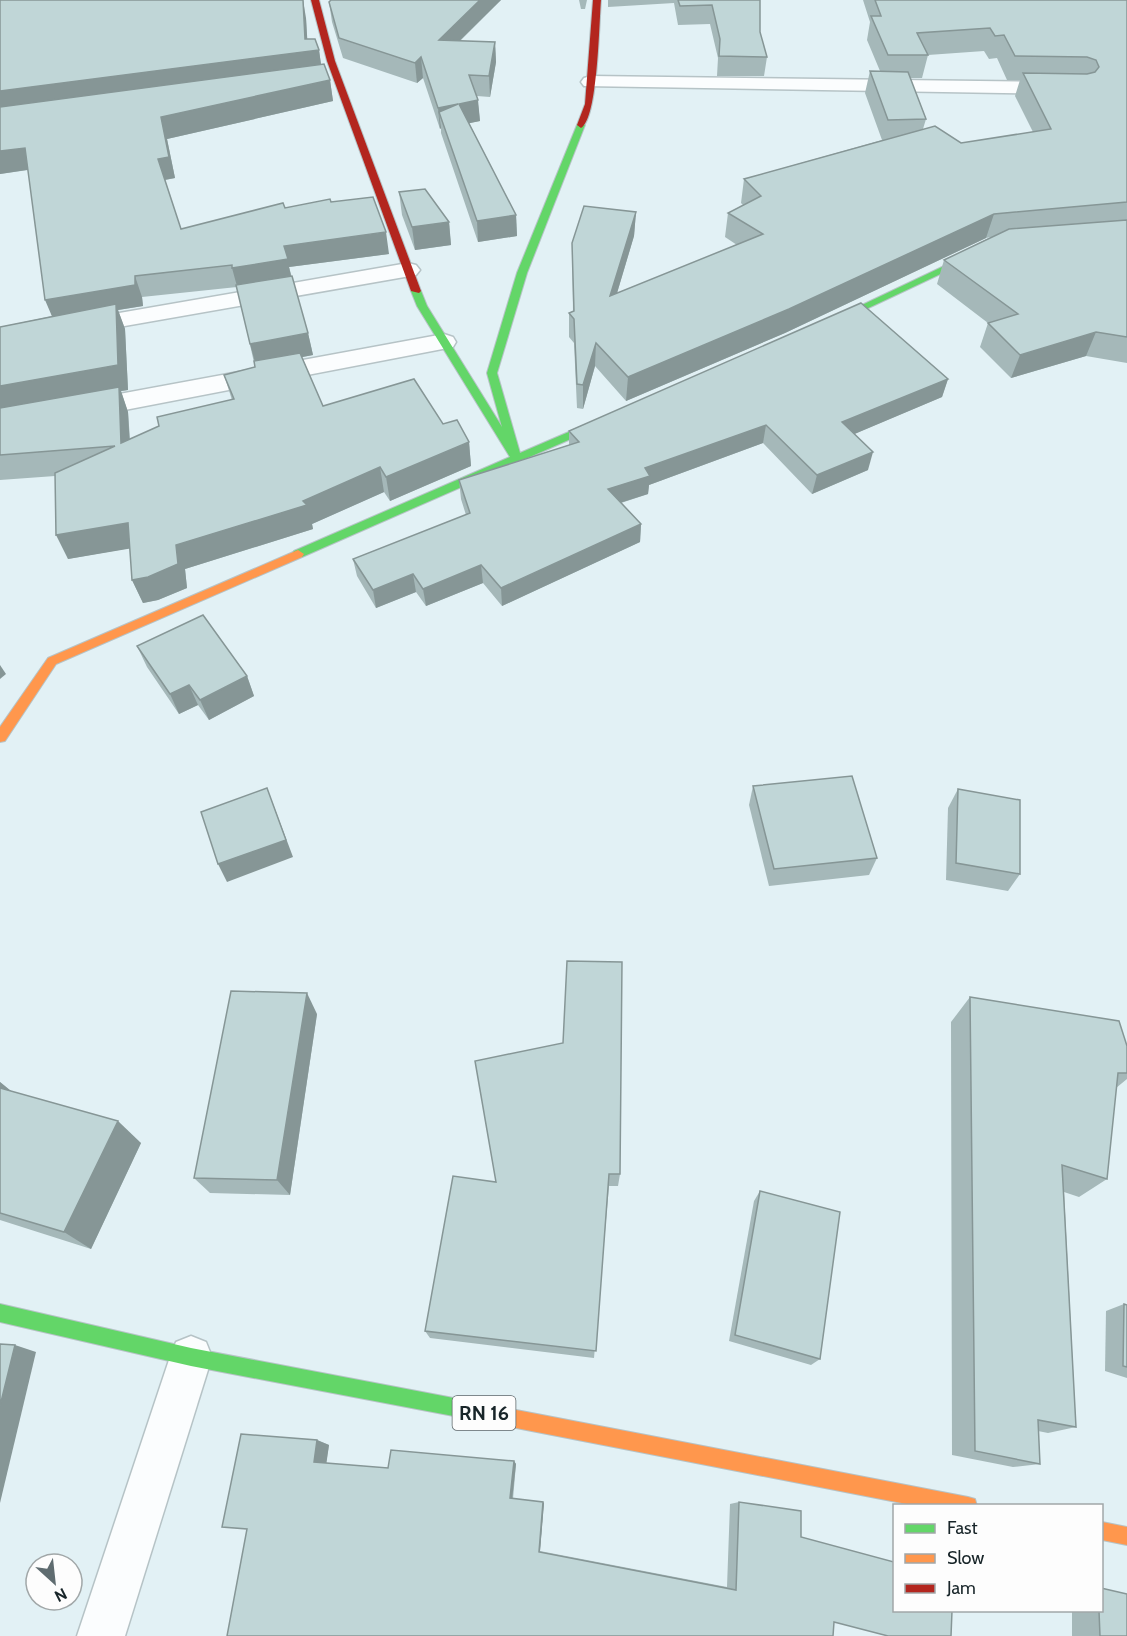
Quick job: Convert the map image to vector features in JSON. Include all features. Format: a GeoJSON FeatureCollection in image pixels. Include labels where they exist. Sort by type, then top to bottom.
{"type":"FeatureCollection","features":[{"type":"Feature","properties":{"kind":"street"},"geometry":{"type":"LineString","coordinates":[[315,0],[336,77],[422,306],[516,459]]}},
{"type":"Feature","properties":{"kind":"street"},"geometry":{"type":"LineString","coordinates":[[516,459],[492,373],[522,273],[589,104],[597,0]]}},
{"type":"Feature","properties":{"kind":"street"},"geometry":{"type":"LineString","coordinates":[[314,80],[336,77]]}},
{"type":"Feature","properties":{"kind":"street"},"geometry":{"type":"LineString","coordinates":[[591,82],[1079,88]]}},
{"type":"Feature","properties":{"kind":"street"},"geometry":{"type":"LineString","coordinates":[[816,330],[994,245]]}},
{"type":"Feature","properties":{"kind":"street"},"geometry":{"type":"LineString","coordinates":[[61,330],[408,270]]}},
{"type":"Feature","properties":{"kind":"street"},"geometry":{"type":"LineString","coordinates":[[0,425],[444,342]]}},
{"type":"Feature","properties":{"kind":"street"},"geometry":{"type":"LineString","coordinates":[[0,737],[52,661],[623,413]]}},
{"type":"Feature","properties":{"kind":"street","name":"RN 16"},"geometry":{"type":"LineString","coordinates":[[0,1313],[191,1357],[959,1504]]}},
{"type":"Feature","properties":{"kind":"street"},"geometry":{"type":"LineString","coordinates":[[101,1636],[191,1357]]}},
{"type":"Feature","properties":{"kind":"street"},"geometry":{"type":"LineString","coordinates":[[1103,1531],[1127,1536]]}},
{"type":"Feature","properties":{"kind":"building"},"geometry":{"type":"Polygon","coordinates":[[[0,0],[303,0],[305,39],[315,39],[319,50],[0,91],[0,0]]]}},
{"type":"Feature","properties":{"kind":"building"},"geometry":{"type":"Polygon","coordinates":[[[331,0],[480,0],[439,40],[495,42],[489,76],[469,75],[478,100],[459,104],[516,215],[477,221],[439,112],[458,104],[438,108],[421,57],[415,63],[339,38],[329,2],[331,0]]]}},
{"type":"Feature","properties":{"kind":"building"},"geometry":{"type":"Polygon","coordinates":[[[678,0],[760,0],[760,32],[767,57],[719,56],[720,39],[712,5],[680,6],[678,0]]]}},
{"type":"Feature","properties":{"kind":"building"},"geometry":{"type":"Polygon","coordinates":[[[875,0],[1127,0],[1127,202],[994,214],[789,309],[628,377],[596,343],[583,385],[577,384],[574,319],[569,313],[574,311],[572,243],[584,206],[636,212],[610,296],[763,234],[728,213],[761,196],[744,179],[935,126],[961,143],[1051,129],[1023,73],[1087,74],[1095,72],[1099,67],[1096,60],[1087,57],[1015,56],[1004,35],[995,36],[990,28],[917,33],[928,55],[888,55],[871,16],[881,16],[875,0]]]}},
{"type":"Feature","properties":{"kind":"building"},"geometry":{"type":"Polygon","coordinates":[[[324,64],[330,80],[161,117],[169,157],[158,159],[181,229],[283,203],[285,208],[330,199],[331,202],[373,197],[386,232],[284,246],[288,259],[232,268],[232,265],[135,276],[135,285],[45,300],[25,148],[0,151],[0,107],[324,64]]]}},
{"type":"Feature","properties":{"kind":"building"},"geometry":{"type":"Polygon","coordinates":[[[870,71],[908,72],[926,119],[888,120],[870,71]]]}},
{"type":"Feature","properties":{"kind":"building"},"geometry":{"type":"Polygon","coordinates":[[[425,189],[449,222],[412,227],[399,192],[425,189]]]}},
{"type":"Feature","properties":{"kind":"building"},"geometry":{"type":"Polygon","coordinates":[[[1127,220],[1127,337],[1096,332],[1020,355],[988,323],[1018,314],[944,260],[1009,229],[1127,220]]]}},
{"type":"Feature","properties":{"kind":"building"},"geometry":{"type":"Polygon","coordinates":[[[292,276],[308,333],[250,344],[236,285],[292,276]]]}},
{"type":"Feature","properties":{"kind":"building"},"geometry":{"type":"Polygon","coordinates":[[[861,303],[948,379],[842,422],[873,452],[817,475],[766,425],[645,468],[650,476],[608,489],[641,524],[501,588],[481,565],[423,589],[413,574],[373,590],[353,559],[470,513],[459,480],[579,442],[569,431],[861,303]]]}},
{"type":"Feature","properties":{"kind":"building"},"geometry":{"type":"Polygon","coordinates":[[[116,304],[118,365],[0,386],[0,327],[116,304]]]}},
{"type":"Feature","properties":{"kind":"building"},"geometry":{"type":"Polygon","coordinates":[[[300,353],[323,406],[414,379],[443,424],[457,420],[469,442],[386,477],[380,467],[303,501],[307,505],[176,545],[178,564],[148,577],[132,580],[128,523],[56,535],[55,473],[115,446],[0,455],[0,408],[119,387],[121,443],[159,426],[157,417],[234,399],[224,375],[255,367],[254,361],[300,353]]]}},
{"type":"Feature","properties":{"kind":"building"},"geometry":{"type":"Polygon","coordinates":[[[203,615],[247,676],[200,700],[189,685],[170,694],[137,646],[203,615]]]}},
{"type":"Feature","properties":{"kind":"building"},"geometry":{"type":"Polygon","coordinates":[[[852,776],[877,858],[774,869],[753,786],[852,776]]]}},
{"type":"Feature","properties":{"kind":"building"},"geometry":{"type":"Polygon","coordinates":[[[267,788],[286,840],[218,864],[201,812],[267,788]]]}},
{"type":"Feature","properties":{"kind":"building"},"geometry":{"type":"Polygon","coordinates":[[[958,789],[1020,800],[1020,874],[956,863],[958,789]]]}},
{"type":"Feature","properties":{"kind":"building"},"geometry":{"type":"Polygon","coordinates":[[[567,961],[622,962],[620,1174],[609,1174],[596,1351],[425,1331],[453,1176],[496,1182],[475,1061],[563,1043],[567,961]]]}},
{"type":"Feature","properties":{"kind":"building"},"geometry":{"type":"Polygon","coordinates":[[[231,991],[307,993],[277,1180],[194,1178],[231,991]]]}},
{"type":"Feature","properties":{"kind":"building"},"geometry":{"type":"Polygon","coordinates":[[[970,997],[1119,1021],[1127,1046],[1127,1073],[1118,1073],[1107,1179],[1062,1165],[1076,1427],[1038,1420],[1040,1464],[975,1451],[970,997]]]}},
{"type":"Feature","properties":{"kind":"building"},"geometry":{"type":"Polygon","coordinates":[[[0,1088],[118,1121],[64,1232],[0,1213],[0,1088]]]}},
{"type":"Feature","properties":{"kind":"building"},"geometry":{"type":"Polygon","coordinates":[[[760,1191],[840,1212],[820,1359],[735,1335],[760,1191]]]}},
{"type":"Feature","properties":{"kind":"building"},"geometry":{"type":"Polygon","coordinates":[[[1124,1304],[1127,1305],[1127,1367],[1123,1366],[1124,1304]]]}},
{"type":"Feature","properties":{"kind":"building"},"geometry":{"type":"Polygon","coordinates":[[[0,1344],[15,1345],[0,1406],[0,1344]]]}},
{"type":"Feature","properties":{"kind":"building"},"geometry":{"type":"Polygon","coordinates":[[[241,1434],[317,1440],[314,1462],[388,1468],[391,1450],[514,1461],[510,1498],[543,1502],[539,1552],[736,1590],[739,1502],[801,1511],[801,1537],[893,1562],[893,1612],[952,1612],[951,1636],[888,1636],[834,1622],[833,1636],[227,1636],[247,1529],[222,1527],[241,1434]]]}},
{"type":"Feature","properties":{"kind":"building"},"geometry":{"type":"Polygon","coordinates":[[[1103,1588],[1127,1594],[1127,1636],[1100,1636],[1099,1612],[1103,1612],[1103,1588]]]}},
{"type":"Feature","properties":{"kind":"traffic: fast"},"geometry":{"type":"LineString","coordinates":[[416,291],[422,306],[516,459],[492,373],[522,273],[581,125]]}},
{"type":"Feature","properties":{"kind":"traffic: fast"},"geometry":{"type":"LineString","coordinates":[[825,325],[982,251]]}},
{"type":"Feature","properties":{"kind":"traffic: fast"},"geometry":{"type":"LineString","coordinates":[[298,554],[610,418]]}},
{"type":"Feature","properties":{"kind":"traffic: fast"},"geometry":{"type":"LineString","coordinates":[[0,1313],[191,1357],[511,1418]]}},
{"type":"Feature","properties":{"kind":"traffic: slow"},"geometry":{"type":"LineString","coordinates":[[0,737],[52,661],[298,554]]}},
{"type":"Feature","properties":{"kind":"traffic: slow"},"geometry":{"type":"LineString","coordinates":[[511,1418],[958,1504]]}},
{"type":"Feature","properties":{"kind":"traffic: slow"},"geometry":{"type":"LineString","coordinates":[[1103,1531],[1127,1536]]}},
{"type":"Feature","properties":{"kind":"traffic: jam"},"geometry":{"type":"LineString","coordinates":[[315,0],[331,61],[416,291]]}},
{"type":"Feature","properties":{"kind":"traffic: jam"},"geometry":{"type":"LineString","coordinates":[[581,125],[589,104],[597,0]]}}]}
